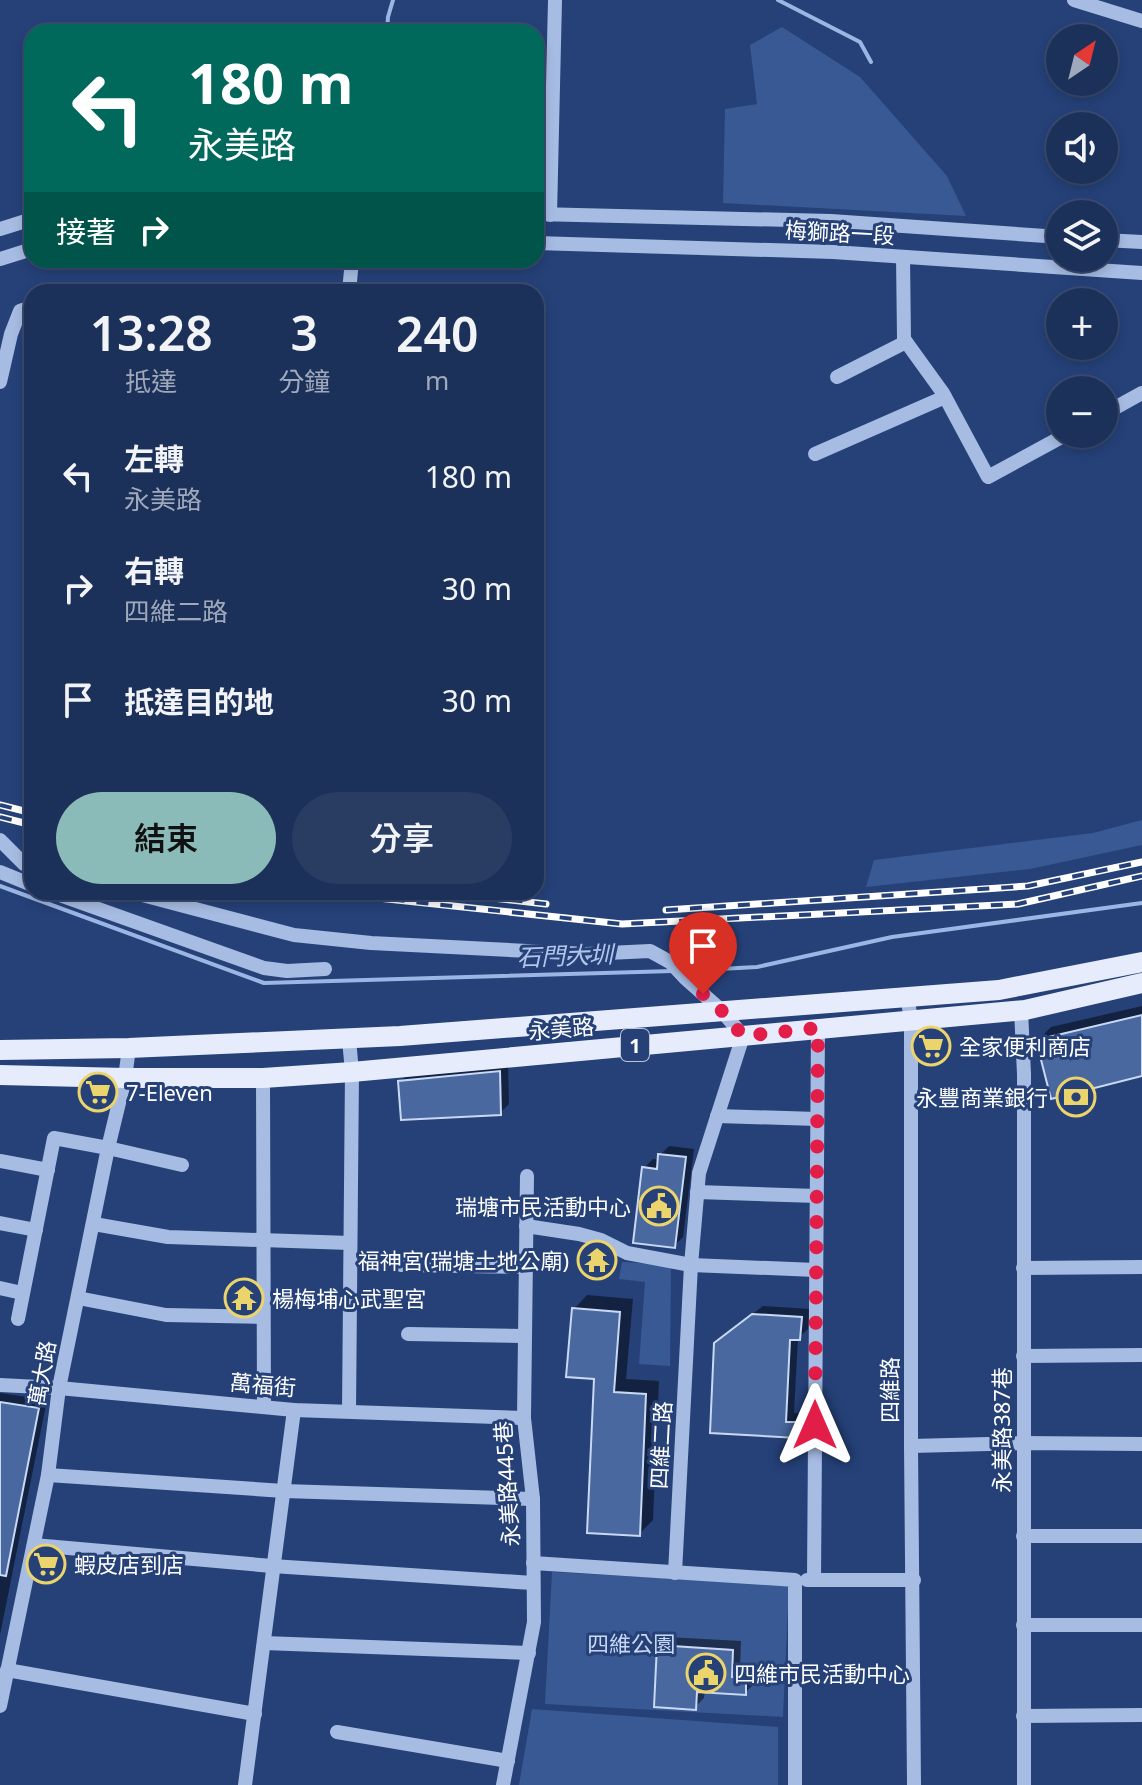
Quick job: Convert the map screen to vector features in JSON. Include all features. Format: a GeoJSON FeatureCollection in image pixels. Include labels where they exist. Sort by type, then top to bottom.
{"type":"FeatureCollection","features":[{"type":"Feature","properties":{"kind":"main road","name":"永美路"},"geometry":{"type":"LineString","coordinates":[[129,1048],[400,1036],[999,990],[1142,962]]}},
{"type":"Feature","properties":{"kind":"main road","name":"永美路"},"geometry":{"type":"LineString","coordinates":[[125,1078],[263,1078],[352,1072],[743,1036],[1021,1010],[1142,983]]}},
{"type":"Feature","properties":{"kind":"main road","name":"1"},"geometry":{"type":"LineString","coordinates":[[0,1050],[129,1048]]}},
{"type":"Feature","properties":{"kind":"main road","name":"1"},"geometry":{"type":"LineString","coordinates":[[0,1075],[125,1078]]}},
{"type":"Feature","properties":{"kind":"street"},"geometry":{"type":"LineString","coordinates":[[544,197],[555,0]]}},
{"type":"Feature","properties":{"kind":"street"},"geometry":{"type":"LineString","coordinates":[[1074,0],[1142,21]]}},
{"type":"Feature","properties":{"kind":"street","name":"梅獅路一段"},"geometry":{"type":"LineString","coordinates":[[544,215],[831,221],[1046,236]]}},
{"type":"Feature","properties":{"kind":"street"},"geometry":{"type":"LineString","coordinates":[[0,229],[24,222]]}},
{"type":"Feature","properties":{"kind":"street"},"geometry":{"type":"LineString","coordinates":[[1118,241],[1142,242]]}},
{"type":"Feature","properties":{"kind":"street","name":"梅獅路一段"},"geometry":{"type":"LineString","coordinates":[[544,243],[833,252],[1142,273]]}},
{"type":"Feature","properties":{"kind":"street"},"geometry":{"type":"LineString","coordinates":[[0,259],[24,252]]}},
{"type":"Feature","properties":{"kind":"street"},"geometry":{"type":"LineString","coordinates":[[903,257],[904,339],[945,397],[988,477],[1046,445]]}},
{"type":"Feature","properties":{"kind":"street"},"geometry":{"type":"LineString","coordinates":[[0,382],[11,334],[20,311],[24,310]]}},
{"type":"Feature","properties":{"kind":"street"},"geometry":{"type":"LineString","coordinates":[[837,377],[906,342]]}},
{"type":"Feature","properties":{"kind":"street"},"geometry":{"type":"LineString","coordinates":[[1118,406],[1142,393]]}},
{"type":"Feature","properties":{"kind":"street"},"geometry":{"type":"LineString","coordinates":[[815,454],[945,397]]}},
{"type":"Feature","properties":{"kind":"street"},"geometry":{"type":"LineString","coordinates":[[0,840],[24,864]]}},
{"type":"Feature","properties":{"kind":"street"},"geometry":{"type":"LineString","coordinates":[[0,872],[24,882]]}},
{"type":"Feature","properties":{"kind":"street"},"geometry":{"type":"LineString","coordinates":[[73,900],[264,968],[287,971],[325,969]]}},
{"type":"Feature","properties":{"kind":"street"},"geometry":{"type":"LineString","coordinates":[[161,900],[294,935],[371,943],[587,954],[650,951],[670,962],[721,1010],[743,1036]]}},
{"type":"Feature","properties":{"kind":"street","name":"四維路"},"geometry":{"type":"LineString","coordinates":[[907,996],[911,1019],[914,1785]]}},
{"type":"Feature","properties":{"kind":"street","name":"永美路387巷"},"geometry":{"type":"LineString","coordinates":[[1021,1010],[1024,1074],[1024,1785]]}},
{"type":"Feature","properties":{"kind":"street"},"geometry":{"type":"LineString","coordinates":[[814,1580],[818,1028]]}},
{"type":"Feature","properties":{"kind":"street","name":"四維二路"},"geometry":{"type":"LineString","coordinates":[[675,1573],[691,1265],[699,1173],[743,1036]]}},
{"type":"Feature","properties":{"kind":"street"},"geometry":{"type":"LineString","coordinates":[[349,1039],[352,1072],[349,1411]]}},
{"type":"Feature","properties":{"kind":"street","name":"萬大路"},"geometry":{"type":"LineString","coordinates":[[0,1706],[48,1475],[59,1388],[129,1048]]}},
{"type":"Feature","properties":{"kind":"street"},"geometry":{"type":"LineString","coordinates":[[263,1078],[264,1407]]}},
{"type":"Feature","properties":{"kind":"street"},"geometry":{"type":"LineString","coordinates":[[717,1116],[817,1119]]}},
{"type":"Feature","properties":{"kind":"street"},"geometry":{"type":"LineString","coordinates":[[18,1319],[54,1138],[182,1165]]}},
{"type":"Feature","properties":{"kind":"street"},"geometry":{"type":"LineString","coordinates":[[0,1161],[48,1170]]}},
{"type":"Feature","properties":{"kind":"street","name":"永美路445巷"},"geometry":{"type":"LineString","coordinates":[[503,1785],[534,1622],[533,1499],[524,1418],[527,1176]]}},
{"type":"Feature","properties":{"kind":"street"},"geometry":{"type":"LineString","coordinates":[[697,1192],[817,1196]]}},
{"type":"Feature","properties":{"kind":"street"},"geometry":{"type":"LineString","coordinates":[[0,1223],[36,1230]]}},
{"type":"Feature","properties":{"kind":"street"},"geometry":{"type":"LineString","coordinates":[[94,1224],[168,1237],[350,1243]]}},
{"type":"Feature","properties":{"kind":"street"},"geometry":{"type":"LineString","coordinates":[[526,1226],[579,1234],[601,1240],[627,1253],[691,1265],[816,1270]]}},
{"type":"Feature","properties":{"kind":"street"},"geometry":{"type":"LineString","coordinates":[[401,1265],[526,1267]]}},
{"type":"Feature","properties":{"kind":"street"},"geometry":{"type":"LineString","coordinates":[[1023,1268],[1142,1267]]}},
{"type":"Feature","properties":{"kind":"street"},"geometry":{"type":"LineString","coordinates":[[0,1288],[22,1293]]}},
{"type":"Feature","properties":{"kind":"street"},"geometry":{"type":"LineString","coordinates":[[78,1298],[166,1315],[263,1317]]}},
{"type":"Feature","properties":{"kind":"street"},"geometry":{"type":"LineString","coordinates":[[408,1334],[524,1336]]}},
{"type":"Feature","properties":{"kind":"street"},"geometry":{"type":"LineString","coordinates":[[1023,1356],[1142,1355]]}},
{"type":"Feature","properties":{"kind":"street","name":"萬福街"},"geometry":{"type":"LineString","coordinates":[[0,1385],[294,1410],[524,1418]]}},
{"type":"Feature","properties":{"kind":"street"},"geometry":{"type":"LineString","coordinates":[[245,1785],[294,1410]]}},
{"type":"Feature","properties":{"kind":"street"},"geometry":{"type":"LineString","coordinates":[[911,1446],[1142,1444]]}},
{"type":"Feature","properties":{"kind":"street"},"geometry":{"type":"LineString","coordinates":[[48,1475],[284,1491],[533,1499]]}},
{"type":"Feature","properties":{"kind":"street"},"geometry":{"type":"LineString","coordinates":[[1023,1536],[1142,1536]]}},
{"type":"Feature","properties":{"kind":"street"},"geometry":{"type":"LineString","coordinates":[[34,1545],[272,1566],[533,1583]]}},
{"type":"Feature","properties":{"kind":"street"},"geometry":{"type":"LineString","coordinates":[[533,1563],[795,1580],[914,1580]]}},
{"type":"Feature","properties":{"kind":"street"},"geometry":{"type":"LineString","coordinates":[[795,1580],[795,1785]]}},
{"type":"Feature","properties":{"kind":"street"},"geometry":{"type":"LineString","coordinates":[[1023,1625],[1142,1625]]}},
{"type":"Feature","properties":{"kind":"street"},"geometry":{"type":"LineString","coordinates":[[264,1643],[529,1653]]}},
{"type":"Feature","properties":{"kind":"street"},"geometry":{"type":"LineString","coordinates":[[7,1670],[255,1714]]}},
{"type":"Feature","properties":{"kind":"street"},"geometry":{"type":"LineString","coordinates":[[1023,1716],[1142,1715]]}},
{"type":"Feature","properties":{"kind":"street"},"geometry":{"type":"LineString","coordinates":[[337,1732],[508,1761]]}},
{"type":"Feature","properties":{"kind":"green space"},"geometry":{"type":"Polygon","coordinates":[[[782,27],[860,77],[947,176],[966,216],[723,203],[725,109],[757,104],[750,45],[782,27]]]}},
{"type":"Feature","properties":{"kind":"green space"},"geometry":{"type":"Polygon","coordinates":[[[1142,820],[1142,845],[1030,869],[866,887],[874,860],[1093,833],[1142,820]]]}},
{"type":"Feature","properties":{"kind":"green space"},"geometry":{"type":"Polygon","coordinates":[[[622,1262],[671,1265],[670,1366],[639,1364],[645,1282],[619,1279],[622,1262]]]}},
{"type":"Feature","properties":{"kind":"green space","name":"四維公園"},"geometry":{"type":"Polygon","coordinates":[[[552,1572],[789,1585],[783,1717],[545,1704],[552,1572]]]}},
{"type":"Feature","properties":{"kind":"green space"},"geometry":{"type":"Polygon","coordinates":[[[532,1709],[778,1727],[778,1785],[519,1785],[532,1709]]]}},
{"type":"Feature","properties":{"kind":"building"},"geometry":{"type":"Polygon","coordinates":[[[1142,1015],[1142,1076],[1051,1099],[1036,1040],[1142,1015]]]}},
{"type":"Feature","properties":{"kind":"building"},"geometry":{"type":"Polygon","coordinates":[[[500,1071],[501,1115],[401,1120],[398,1081],[500,1071]]]}},
{"type":"Feature","properties":{"kind":"building","name":"瑞塘市民活動中心"},"geometry":{"type":"Polygon","coordinates":[[[658,1154],[686,1157],[675,1248],[633,1243],[642,1167],[657,1169],[658,1154]]]}},
{"type":"Feature","properties":{"kind":"building","name":"福神宮(瑞塘土地公廟)"},"geometry":{"type":"Polygon","coordinates":[[[583,1252],[611,1256],[610,1269],[582,1267],[583,1252]]]}},
{"type":"Feature","properties":{"kind":"building"},"geometry":{"type":"Polygon","coordinates":[[[572,1308],[620,1312],[614,1392],[646,1394],[640,1536],[587,1533],[594,1379],[566,1377],[572,1308]]]}},
{"type":"Feature","properties":{"kind":"building"},"geometry":{"type":"Polygon","coordinates":[[[752,1314],[802,1317],[800,1340],[790,1340],[786,1422],[798,1422],[797,1438],[710,1433],[714,1343],[752,1314]]]}},
{"type":"Feature","properties":{"kind":"building"},"geometry":{"type":"Polygon","coordinates":[[[0,1402],[39,1408],[6,1576],[0,1575],[0,1402]]]}},
{"type":"Feature","properties":{"kind":"building"},"geometry":{"type":"Polygon","coordinates":[[[657,1645],[733,1650],[732,1677],[746,1678],[746,1695],[697,1692],[696,1710],[654,1707],[657,1645]]]}},
{"type":"Feature","properties":{"kind":"waterway"},"geometry":{"type":"LineString","coordinates":[[388,24],[393,0]]}},
{"type":"Feature","properties":{"kind":"waterway"},"geometry":{"type":"LineString","coordinates":[[778,0],[860,42],[871,62]]}},
{"type":"Feature","properties":{"kind":"waterway","name":"石門大圳"},"geometry":{"type":"LineString","coordinates":[[0,886],[24,895]]}},
{"type":"Feature","properties":{"kind":"waterway","name":"石門大圳"},"geometry":{"type":"LineString","coordinates":[[38,900],[264,983],[673,971]]}},
{"type":"Feature","properties":{"kind":"waterway","name":"石門大圳"},"geometry":{"type":"LineString","coordinates":[[682,971],[757,967],[892,937],[1142,903]]}},
{"type":"Feature","properties":{"kind":"railway"},"geometry":{"type":"LineString","coordinates":[[0,805],[24,811]]}},
{"type":"Feature","properties":{"kind":"railway"},"geometry":{"type":"LineString","coordinates":[[0,817],[24,823]]}},
{"type":"Feature","properties":{"kind":"railway"},"geometry":{"type":"LineString","coordinates":[[666,910],[1028,886],[1142,862]]}},
{"type":"Feature","properties":{"kind":"railway"},"geometry":{"type":"LineString","coordinates":[[396,900],[622,924],[1018,904],[1142,876]]}},
{"type":"Feature","properties":{"kind":"railway"},"geometry":{"type":"LineString","coordinates":[[510,900],[546,904]]}},
{"type":"Feature","properties":{"kind":"place","name":"全家便利商店"},"geometry":{"type":"Point","coordinates":[931,1046]}},
{"type":"Feature","properties":{"kind":"place","name":"7-Eleven"},"geometry":{"type":"Point","coordinates":[98,1092]}},
{"type":"Feature","properties":{"kind":"place","name":"永豐商業銀行"},"geometry":{"type":"Point","coordinates":[1076,1097]}},
{"type":"Feature","properties":{"kind":"place","name":"瑞塘市民活動中心"},"geometry":{"type":"Point","coordinates":[659,1206]}},
{"type":"Feature","properties":{"kind":"place","name":"福神宮(瑞塘土地公廟)"},"geometry":{"type":"Point","coordinates":[597,1260]}},
{"type":"Feature","properties":{"kind":"place","name":"楊梅埔心武聖宮"},"geometry":{"type":"Point","coordinates":[244,1298]}},
{"type":"Feature","properties":{"kind":"place","name":"蝦皮店到店"},"geometry":{"type":"Point","coordinates":[46,1564]}},
{"type":"Feature","properties":{"kind":"place","name":"四維市民活動中心"},"geometry":{"type":"Point","coordinates":[706,1673]}},
{"type":"Feature","properties":{"kind":"route"},"geometry":{"type":"LineString","coordinates":[[703,994],[743,1036],[818,1028],[815,1425]]}}]}
